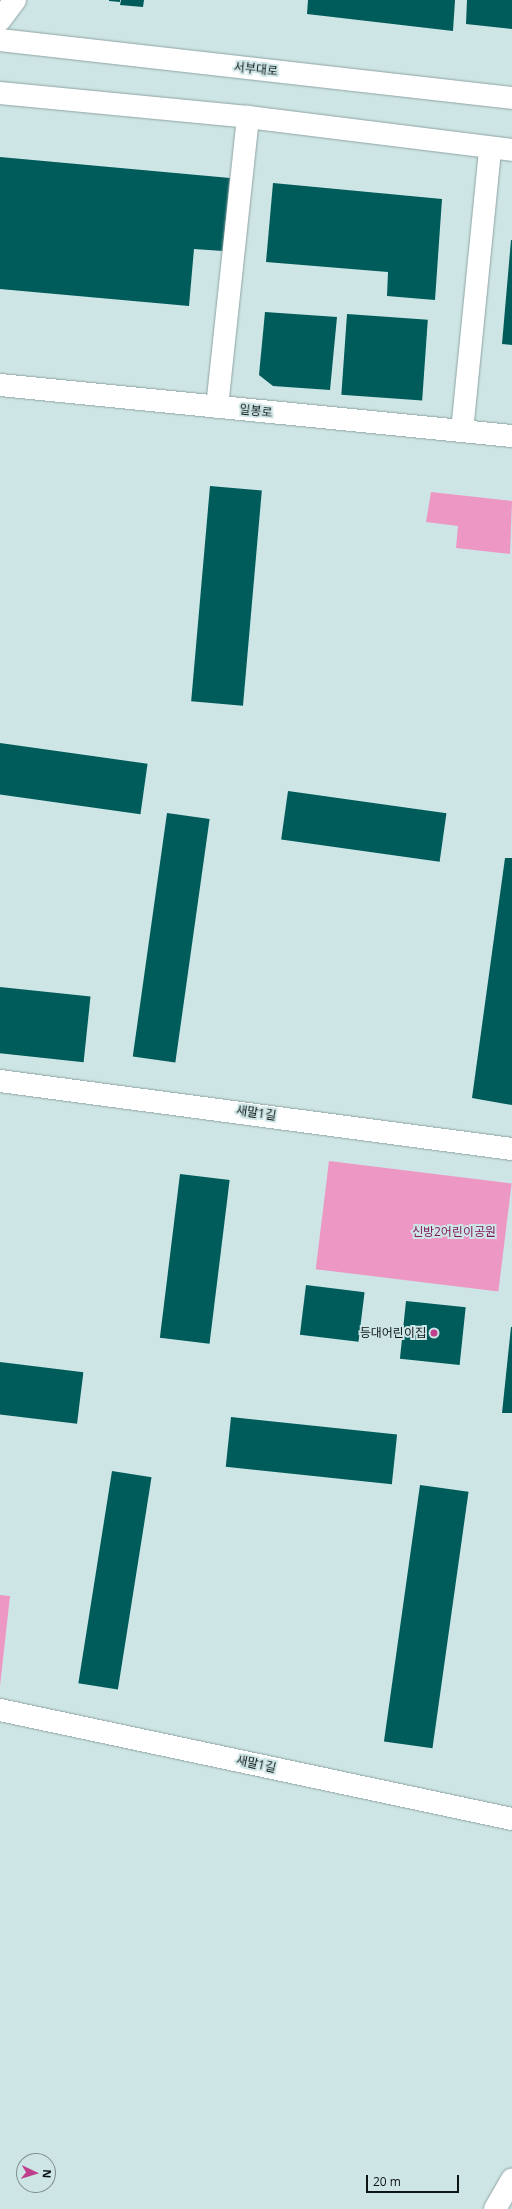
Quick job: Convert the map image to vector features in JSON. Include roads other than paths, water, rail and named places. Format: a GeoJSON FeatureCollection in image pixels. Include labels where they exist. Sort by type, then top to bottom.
{"type":"FeatureCollection","features":[{"type":"Feature","properties":{"kind":"street"},"geometry":{"type":"LineString","coordinates":[[0,20],[15,0]]}},
{"type":"Feature","properties":{"kind":"street","name":"서부대로"},"geometry":{"type":"LineString","coordinates":[[0,40],[512,98]]}},
{"type":"Feature","properties":{"kind":"street"},"geometry":{"type":"LineString","coordinates":[[476,94],[512,89]]}},
{"type":"Feature","properties":{"kind":"street"},"geometry":{"type":"LineString","coordinates":[[0,93],[248,117],[512,150]]}},
{"type":"Feature","properties":{"kind":"street"},"geometry":{"type":"LineString","coordinates":[[217,407],[248,117]]}},
{"type":"Feature","properties":{"kind":"street"},"geometry":{"type":"LineString","coordinates":[[462,431],[490,148]]}},
{"type":"Feature","properties":{"kind":"street","name":"일봉로"},"geometry":{"type":"LineString","coordinates":[[0,386],[512,436]]}},
{"type":"Feature","properties":{"kind":"street","name":"새말1길"},"geometry":{"type":"LineString","coordinates":[[0,1081],[512,1149]]}},
{"type":"Feature","properties":{"kind":"street","name":"새말1길"},"geometry":{"type":"LineString","coordinates":[[0,1710],[512,1819]]}},
{"type":"Feature","properties":{"kind":"street"},"geometry":{"type":"LineString","coordinates":[[495,2209],[512,2179]]}},
{"type":"Feature","properties":{"kind":"place","name":"등대어린이집"},"geometry":{"type":"Point","coordinates":[434,1333]}},
{"type":"Feature","properties":{"kind":"park label","name":"신방2어린이공원"},"geometry":{"type":"Point","coordinates":[454,1232]}}]}
